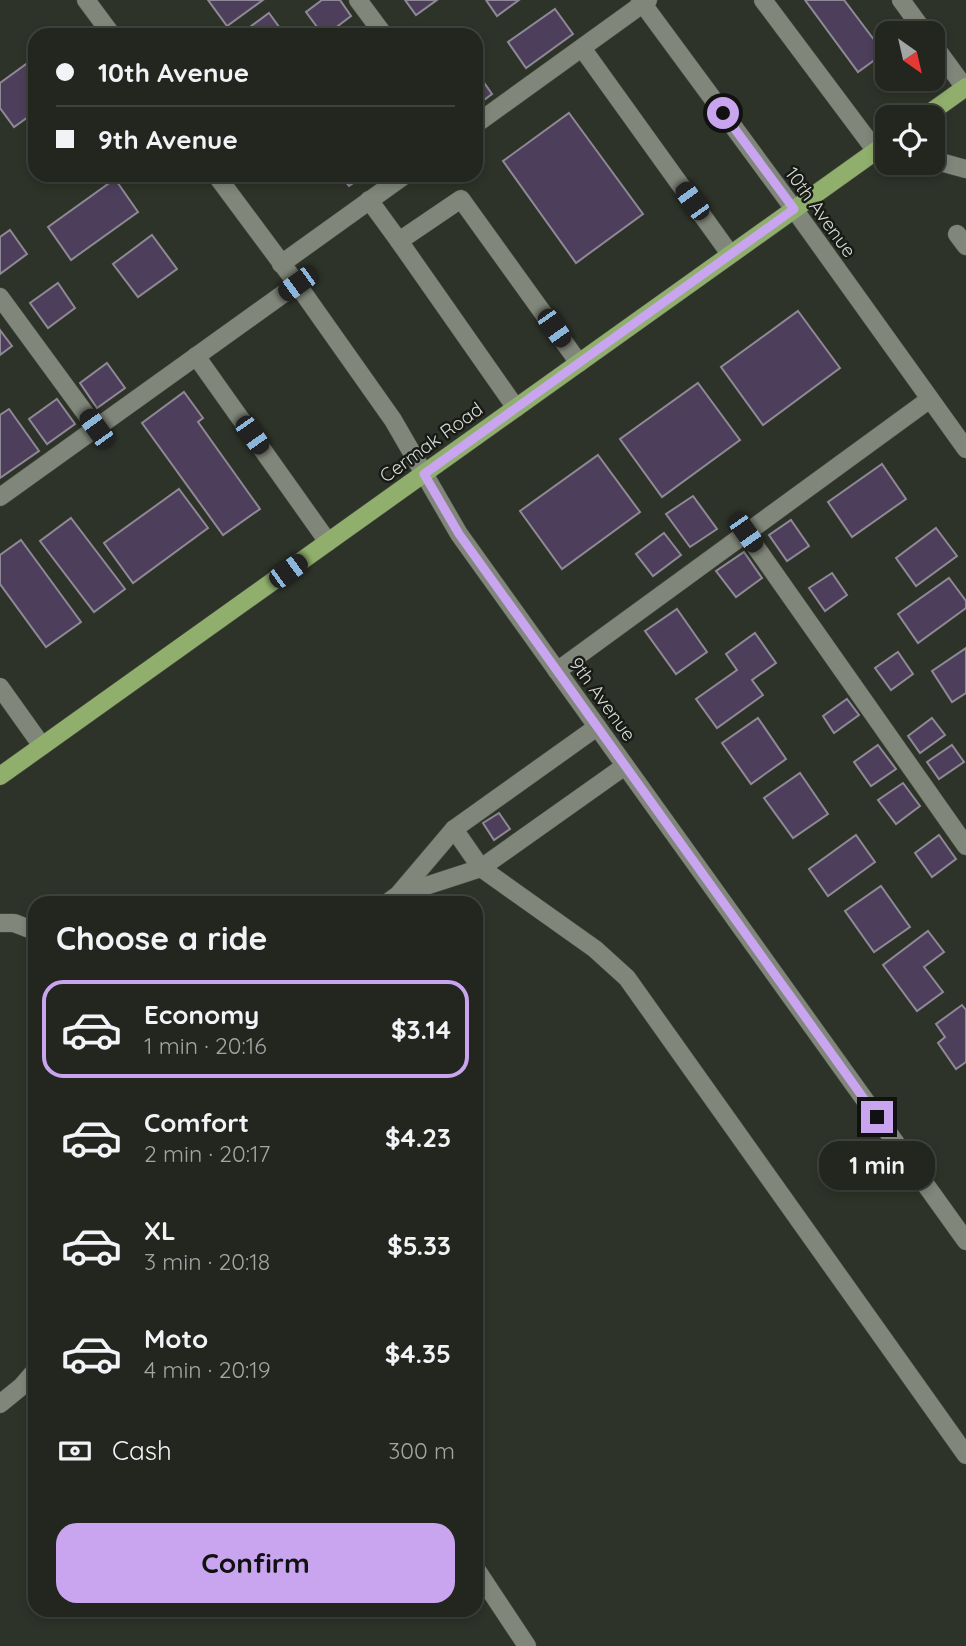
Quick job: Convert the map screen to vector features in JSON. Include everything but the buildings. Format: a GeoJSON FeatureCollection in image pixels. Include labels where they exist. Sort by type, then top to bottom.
{"type":"FeatureCollection","features":[{"type":"Feature","properties":{"kind":"main road"},"geometry":{"type":"LineString","coordinates":[[941,105],[965,88]]}},
{"type":"Feature","properties":{"kind":"main road","name":"Cermak Road"},"geometry":{"type":"LineString","coordinates":[[0,776],[730,254],[875,154]]}},
{"type":"Feature","properties":{"kind":"street"},"geometry":{"type":"LineString","coordinates":[[86,0],[107,28]]}},
{"type":"Feature","properties":{"kind":"street"},"geometry":{"type":"LineString","coordinates":[[358,0],[379,28]]}},
{"type":"Feature","properties":{"kind":"street"},"geometry":{"type":"LineString","coordinates":[[763,0],[875,139]]}},
{"type":"Feature","properties":{"kind":"street"},"geometry":{"type":"LineString","coordinates":[[901,0],[916,21]]}},
{"type":"Feature","properties":{"kind":"street"},"geometry":{"type":"LineString","coordinates":[[483,119],[644,1]]}},
{"type":"Feature","properties":{"kind":"street","name":"10th Avenue"},"geometry":{"type":"LineString","coordinates":[[644,1],[966,449]]}},
{"type":"Feature","properties":{"kind":"street"},"geometry":{"type":"LineString","coordinates":[[582,48],[730,254]]}},
{"type":"Feature","properties":{"kind":"street"},"geometry":{"type":"LineString","coordinates":[[945,60],[965,88]]}},
{"type":"Feature","properties":{"kind":"street"},"geometry":{"type":"LineString","coordinates":[[945,163],[966,169]]}},
{"type":"Feature","properties":{"kind":"street","name":"9th Avenue"},"geometry":{"type":"LineString","coordinates":[[221,182],[394,420],[459,534],[963,1229]]}},
{"type":"Feature","properties":{"kind":"street"},"geometry":{"type":"LineString","coordinates":[[281,264],[395,182]]}},
{"type":"Feature","properties":{"kind":"street"},"geometry":{"type":"LineString","coordinates":[[398,241],[461,199],[579,363]]}},
{"type":"Feature","properties":{"kind":"street"},"geometry":{"type":"LineString","coordinates":[[369,201],[516,408]]}},
{"type":"Feature","properties":{"kind":"street"},"geometry":{"type":"LineString","coordinates":[[0,497],[297,284]]}},
{"type":"Feature","properties":{"kind":"street"},"geometry":{"type":"LineString","coordinates":[[0,297],[96,428]]}},
{"type":"Feature","properties":{"kind":"street"},"geometry":{"type":"LineString","coordinates":[[196,356],[328,542]]}},
{"type":"Feature","properties":{"kind":"street"},"geometry":{"type":"LineString","coordinates":[[557,671],[930,399]]}},
{"type":"Feature","properties":{"kind":"street"},"geometry":{"type":"LineString","coordinates":[[746,533],[966,846]]}},
{"type":"Feature","properties":{"kind":"street"},"geometry":{"type":"LineString","coordinates":[[0,687],[42,746]]}},
{"type":"Feature","properties":{"kind":"street"},"geometry":{"type":"LineString","coordinates":[[395,896],[454,829],[597,727]]}},
{"type":"Feature","properties":{"kind":"street"},"geometry":{"type":"LineString","coordinates":[[401,896],[481,868],[625,766]]}},
{"type":"Feature","properties":{"kind":"street"},"geometry":{"type":"LineString","coordinates":[[454,829],[481,868],[595,949],[627,978],[966,1455]]}},
{"type":"Feature","properties":{"kind":"street"},"geometry":{"type":"LineString","coordinates":[[0,923],[14,923],[28,929]]}},
{"type":"Feature","properties":{"kind":"street"},"geometry":{"type":"LineString","coordinates":[[0,1404],[28,1379]]}},
{"type":"Feature","properties":{"kind":"street"},"geometry":{"type":"LineString","coordinates":[[483,1580],[527,1646]]}},
{"type":"Feature","properties":{"kind":"route"},"geometry":{"type":"LineString","coordinates":[[723,113],[794,209],[424,474],[459,534],[877,1117]]}}]}
